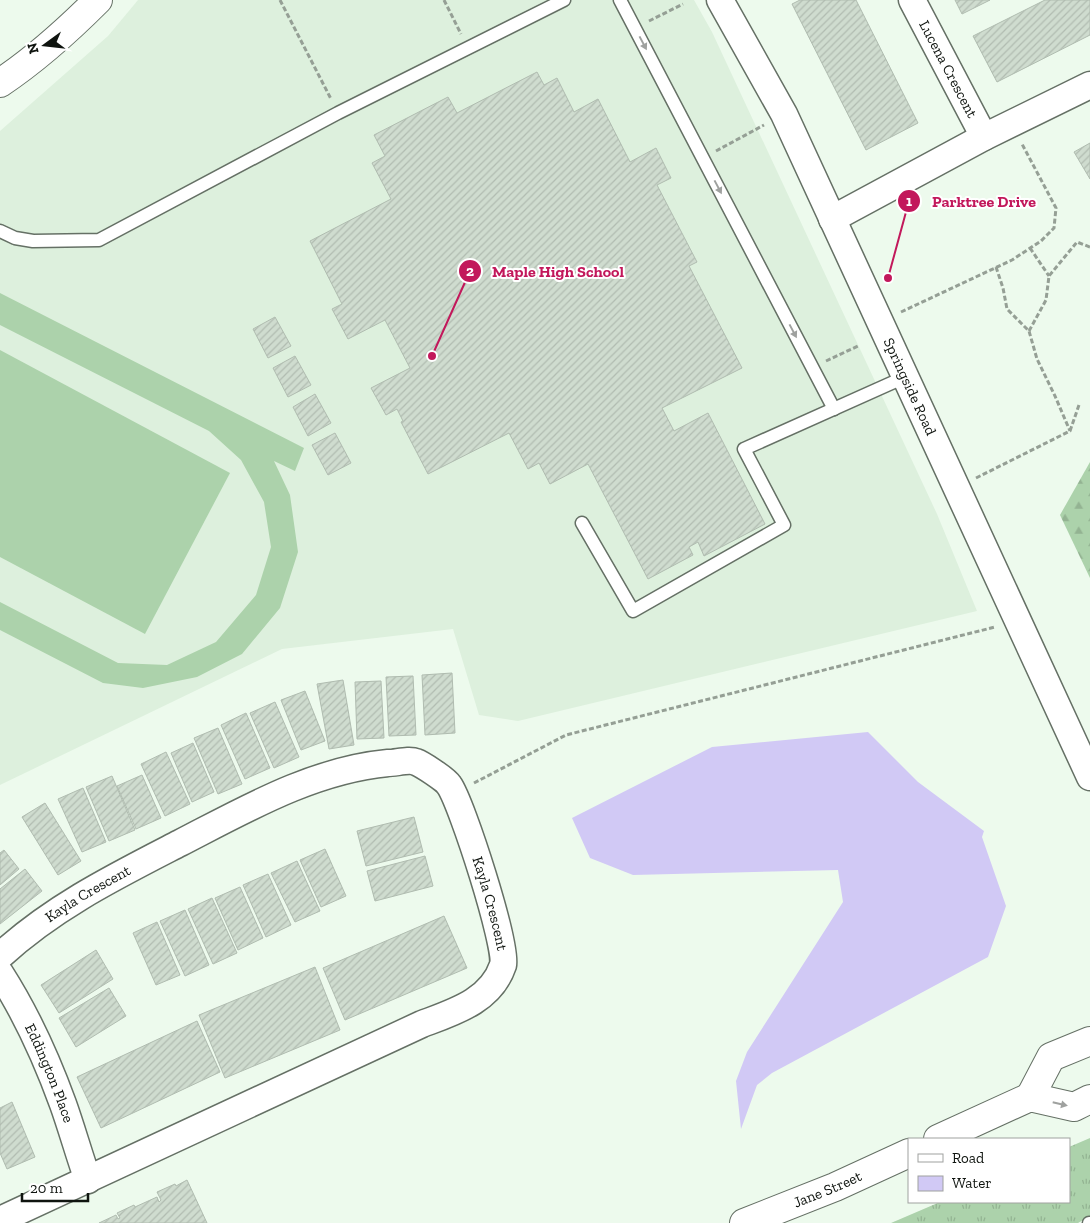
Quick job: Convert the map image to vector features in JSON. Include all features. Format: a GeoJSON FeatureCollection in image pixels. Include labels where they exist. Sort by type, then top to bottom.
{"type":"FeatureCollection","features":[{"type":"Feature","properties":{"kind":"main road"},"geometry":{"type":"LineString","coordinates":[[0,83],[19,70],[76,22],[98,0]]}},
{"type":"Feature","properties":{"kind":"main road"},"geometry":{"type":"LineString","coordinates":[[1030,1097],[1051,1057],[1090,1041]]}},
{"type":"Feature","properties":{"kind":"main road"},"geometry":{"type":"LineString","coordinates":[[940,1138],[1030,1097],[1074,1107],[1090,1099]]}},
{"type":"Feature","properties":{"kind":"main road","name":"Jane Street"},"geometry":{"type":"LineString","coordinates":[[744,1223],[835,1187],[908,1153]]}},
{"type":"Feature","properties":{"kind":"street","name":"Springside Road"},"geometry":{"type":"LineString","coordinates":[[720,0],[784,114],[1090,778]]}},
{"type":"Feature","properties":{"kind":"street","name":"Lucena Crescent"},"geometry":{"type":"LineString","coordinates":[[912,0],[984,137]]}},
{"type":"Feature","properties":{"kind":"street"},"geometry":{"type":"LineString","coordinates":[[832,219],[984,137],[1090,85]]}},
{"type":"Feature","properties":{"kind":"street","name":"Kayla Crescent"},"geometry":{"type":"LineString","coordinates":[[0,956],[53,913],[92,889],[272,796],[320,778],[372,765],[415,761],[448,784],[453,793],[465,821],[496,920],[504,963],[492,986],[469,1006],[422,1024],[0,1220]]}},
{"type":"Feature","properties":{"kind":"street","name":"Eddington Place"},"geometry":{"type":"LineString","coordinates":[[0,973],[10,989],[63,1104],[88,1180]]}},
{"type":"Feature","properties":{"kind":"lane"},"geometry":{"type":"LineString","coordinates":[[0,231],[15,238],[33,241],[99,240],[338,113],[564,0]]}},
{"type":"Feature","properties":{"kind":"lane"},"geometry":{"type":"LineString","coordinates":[[620,0],[834,409]]}},
{"type":"Feature","properties":{"kind":"lane"},"geometry":{"type":"LineString","coordinates":[[582,522],[633,611],[784,525],[744,449],[905,377]]}},
{"type":"Feature","properties":{"kind":"path"},"geometry":{"type":"LineString","coordinates":[[280,0],[338,113]]}},
{"type":"Feature","properties":{"kind":"path"},"geometry":{"type":"LineString","coordinates":[[444,0],[468,48]]}},
{"type":"Feature","properties":{"kind":"path"},"geometry":{"type":"LineString","coordinates":[[635,28],[683,4]]}},
{"type":"Feature","properties":{"kind":"path"},"geometry":{"type":"LineString","coordinates":[[703,158],[784,114]]}},
{"type":"Feature","properties":{"kind":"path"},"geometry":{"type":"LineString","coordinates":[[880,322],[1012,260],[1041,241],[1054,228],[1056,208],[1010,124]]}},
{"type":"Feature","properties":{"kind":"path"},"geometry":{"type":"LineString","coordinates":[[1029,331],[1046,300],[1049,276],[1077,242],[1090,246]]}},
{"type":"Feature","properties":{"kind":"path"},"geometry":{"type":"LineString","coordinates":[[1030,248],[1049,276]]}},
{"type":"Feature","properties":{"kind":"path"},"geometry":{"type":"LineString","coordinates":[[996,267],[1007,309],[1029,331],[1036,359],[1070,431]]}},
{"type":"Feature","properties":{"kind":"path"},"geometry":{"type":"LineString","coordinates":[[812,367],[858,346]]}},
{"type":"Feature","properties":{"kind":"path"},"geometry":{"type":"LineString","coordinates":[[955,488],[1070,431],[1079,405]]}},
{"type":"Feature","properties":{"kind":"path"},"geometry":{"type":"LineString","coordinates":[[453,793],[566,735],[1017,621]]}},
{"type":"Feature","properties":{"kind":"shaded area"},"geometry":{"type":"Polygon","coordinates":[[[138,0],[694,0],[712,32],[937,514],[977,611],[518,721],[479,715],[453,629],[282,649],[0,785],[0,131],[108,36],[138,0]]]}},
{"type":"Feature","properties":{"kind":"green space"},"geometry":{"type":"Polygon","coordinates":[[[0,293],[304,448],[295,471],[274,461],[290,495],[298,552],[280,608],[242,654],[197,677],[143,688],[103,683],[0,630],[0,602],[118,663],[167,665],[216,642],[256,595],[271,547],[264,502],[241,460],[209,431],[0,325],[0,293]]]}},
{"type":"Feature","properties":{"kind":"green space"},"geometry":{"type":"Polygon","coordinates":[[[0,350],[230,473],[145,634],[0,557],[0,350]]]}},
{"type":"Feature","properties":{"kind":"green space"},"geometry":{"type":"Polygon","coordinates":[[[1090,462],[1090,578],[1060,515],[1090,462]]]}},
{"type":"Feature","properties":{"kind":"green space"},"geometry":{"type":"Polygon","coordinates":[[[1090,1138],[1090,1216],[1078,1223],[891,1223],[938,1203],[1070,1203],[1070,1147],[1090,1138]]]}},
{"type":"Feature","properties":{"kind":"water"},"geometry":{"type":"Polygon","coordinates":[[[868,732],[918,782],[984,831],[982,837],[1006,906],[988,957],[772,1073],[757,1085],[741,1129],[736,1081],[747,1052],[843,902],[838,870],[633,875],[590,858],[572,818],[712,747],[868,732]]]}},
{"type":"Feature","properties":{"kind":"building"},"geometry":{"type":"Polygon","coordinates":[[[800,0],[856,0],[918,123],[866,150],[792,4],[800,0]]]}},
{"type":"Feature","properties":{"kind":"building"},"geometry":{"type":"Polygon","coordinates":[[[955,0],[990,0],[962,14],[955,0]]]}},
{"type":"Feature","properties":{"kind":"building"},"geometry":{"type":"Polygon","coordinates":[[[1045,0],[1090,0],[1090,35],[997,82],[973,36],[1045,0]]]}},
{"type":"Feature","properties":{"kind":"building"},"geometry":{"type":"Polygon","coordinates":[[[537,72],[544,85],[557,78],[574,112],[598,99],[630,162],[656,148],[671,178],[657,185],[697,262],[689,266],[742,368],[662,408],[674,431],[708,413],[765,524],[704,556],[698,542],[689,547],[693,555],[648,579],[588,464],[550,484],[539,463],[528,469],[509,433],[428,474],[401,422],[403,421],[397,409],[386,415],[371,388],[410,368],[385,320],[348,339],[332,309],[342,304],[310,241],[391,199],[372,163],[385,156],[374,135],[448,97],[457,113],[537,72]]]}},
{"type":"Feature","properties":{"kind":"building"},"geometry":{"type":"Polygon","coordinates":[[[1090,143],[1090,179],[1074,152],[1090,143]]]}},
{"type":"Feature","properties":{"kind":"building"},"geometry":{"type":"Polygon","coordinates":[[[275,317],[291,346],[268,358],[253,329],[275,317]]]}},
{"type":"Feature","properties":{"kind":"building"},"geometry":{"type":"Polygon","coordinates":[[[295,356],[311,385],[288,397],[273,368],[295,356]]]}},
{"type":"Feature","properties":{"kind":"building"},"geometry":{"type":"Polygon","coordinates":[[[315,394],[331,423],[308,436],[293,407],[315,394]]]}},
{"type":"Feature","properties":{"kind":"building"},"geometry":{"type":"Polygon","coordinates":[[[335,433],[351,463],[328,475],[312,445],[335,433]]]}},
{"type":"Feature","properties":{"kind":"building"},"geometry":{"type":"Polygon","coordinates":[[[452,673],[455,733],[425,735],[422,675],[452,673]]]}},
{"type":"Feature","properties":{"kind":"building"},"geometry":{"type":"Polygon","coordinates":[[[413,676],[416,735],[389,736],[386,677],[413,676]]]}},
{"type":"Feature","properties":{"kind":"building"},"geometry":{"type":"Polygon","coordinates":[[[343,680],[354,745],[329,749],[317,684],[343,680]]]}},
{"type":"Feature","properties":{"kind":"building"},"geometry":{"type":"Polygon","coordinates":[[[381,681],[384,738],[357,739],[355,682],[381,681]]]}},
{"type":"Feature","properties":{"kind":"building"},"geometry":{"type":"Polygon","coordinates":[[[305,691],[325,741],[301,750],[281,700],[305,691]]]}},
{"type":"Feature","properties":{"kind":"building"},"geometry":{"type":"Polygon","coordinates":[[[275,702],[299,757],[274,768],[250,713],[275,702]]]}},
{"type":"Feature","properties":{"kind":"building"},"geometry":{"type":"Polygon","coordinates":[[[246,713],[270,768],[245,779],[221,725],[246,713]]]}},
{"type":"Feature","properties":{"kind":"building"},"geometry":{"type":"Polygon","coordinates":[[[218,728],[242,784],[218,794],[194,738],[218,728]]]}},
{"type":"Feature","properties":{"kind":"building"},"geometry":{"type":"Polygon","coordinates":[[[193,743],[214,792],[192,802],[171,753],[193,743]]]}},
{"type":"Feature","properties":{"kind":"building"},"geometry":{"type":"Polygon","coordinates":[[[166,752],[190,804],[165,816],[141,764],[166,752]]]}},
{"type":"Feature","properties":{"kind":"building"},"geometry":{"type":"Polygon","coordinates":[[[142,775],[161,818],[136,829],[117,786],[142,775]]]}},
{"type":"Feature","properties":{"kind":"building"},"geometry":{"type":"Polygon","coordinates":[[[112,776],[135,830],[109,841],[86,787],[112,776]]]}},
{"type":"Feature","properties":{"kind":"building"},"geometry":{"type":"Polygon","coordinates":[[[83,788],[106,842],[82,852],[58,799],[83,788]]]}},
{"type":"Feature","properties":{"kind":"building"},"geometry":{"type":"Polygon","coordinates":[[[45,803],[81,861],[58,875],[22,817],[45,803]]]}},
{"type":"Feature","properties":{"kind":"building"},"geometry":{"type":"Polygon","coordinates":[[[414,817],[423,852],[366,866],[357,831],[414,817]]]}},
{"type":"Feature","properties":{"kind":"building"},"geometry":{"type":"Polygon","coordinates":[[[325,849],[346,896],[321,907],[300,860],[325,849]]]}},
{"type":"Feature","properties":{"kind":"building"},"geometry":{"type":"Polygon","coordinates":[[[4,850],[19,869],[0,885],[0,853],[4,850]]]}},
{"type":"Feature","properties":{"kind":"building"},"geometry":{"type":"Polygon","coordinates":[[[425,856],[433,886],[375,901],[367,871],[425,856]]]}},
{"type":"Feature","properties":{"kind":"building"},"geometry":{"type":"Polygon","coordinates":[[[297,861],[320,911],[295,922],[271,873],[297,861]]]}},
{"type":"Feature","properties":{"kind":"building"},"geometry":{"type":"Polygon","coordinates":[[[25,869],[42,891],[0,924],[0,889],[25,869]]]}},
{"type":"Feature","properties":{"kind":"building"},"geometry":{"type":"Polygon","coordinates":[[[268,874],[291,925],[266,937],[243,885],[268,874]]]}},
{"type":"Feature","properties":{"kind":"building"},"geometry":{"type":"Polygon","coordinates":[[[240,887],[263,938],[238,950],[215,898],[240,887]]]}},
{"type":"Feature","properties":{"kind":"building"},"geometry":{"type":"Polygon","coordinates":[[[212,898],[237,953],[213,964],[188,909],[212,898]]]}},
{"type":"Feature","properties":{"kind":"building"},"geometry":{"type":"Polygon","coordinates":[[[185,910],[209,965],[185,976],[160,921],[185,910]]]}},
{"type":"Feature","properties":{"kind":"building"},"geometry":{"type":"Polygon","coordinates":[[[444,916],[467,968],[345,1020],[323,968],[444,916]]]}},
{"type":"Feature","properties":{"kind":"building"},"geometry":{"type":"Polygon","coordinates":[[[157,922],[180,975],[156,985],[133,933],[157,922]]]}},
{"type":"Feature","properties":{"kind":"building"},"geometry":{"type":"Polygon","coordinates":[[[96,950],[113,979],[59,1013],[41,985],[96,950]]]}},
{"type":"Feature","properties":{"kind":"building"},"geometry":{"type":"Polygon","coordinates":[[[315,967],[340,1030],[225,1078],[199,1015],[315,967]]]}},
{"type":"Feature","properties":{"kind":"building"},"geometry":{"type":"Polygon","coordinates":[[[109,988],[126,1016],[76,1047],[59,1018],[109,988]]]}},
{"type":"Feature","properties":{"kind":"building"},"geometry":{"type":"Polygon","coordinates":[[[197,1021],[220,1072],[101,1128],[77,1077],[197,1021]]]}},
{"type":"Feature","properties":{"kind":"building"},"geometry":{"type":"Polygon","coordinates":[[[12,1102],[35,1157],[7,1169],[0,1153],[0,1108],[12,1102]]]}},
{"type":"Feature","properties":{"kind":"building"},"geometry":{"type":"Polygon","coordinates":[[[187,1180],[207,1223],[99,1223],[116,1215],[118,1219],[120,1218],[117,1213],[134,1205],[135,1207],[157,1197],[159,1202],[161,1200],[157,1192],[187,1180]]]}},
{"type":"Feature","properties":{"kind":"place","name":"Parktree Drive"},"geometry":{"type":"Point","coordinates":[888,278]}},
{"type":"Feature","properties":{"kind":"place","name":"Maple High School"},"geometry":{"type":"Point","coordinates":[432,356]}}]}
